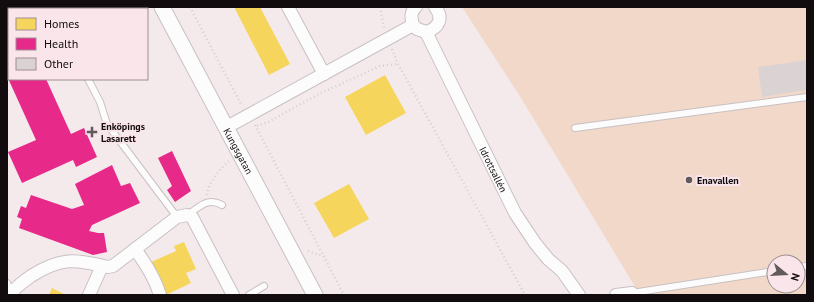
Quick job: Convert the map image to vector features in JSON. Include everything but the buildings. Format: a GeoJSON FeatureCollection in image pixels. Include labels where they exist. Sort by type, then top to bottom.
{"type":"FeatureCollection","features":[{"type":"Feature","properties":{"kind":"street","name":"Kungsgatan"},"geometry":{"type":"LineString","coordinates":[[162,7],[315,295]]}},
{"type":"Feature","properties":{"kind":"street"},"geometry":{"type":"LineString","coordinates":[[288,7],[324,74]]}},
{"type":"Feature","properties":{"kind":"street"},"geometry":{"type":"LineString","coordinates":[[416,7],[412,12],[411,19],[413,25],[417,29],[426,32],[433,30],[438,24],[440,18],[435,7]]}},
{"type":"Feature","properties":{"kind":"street"},"geometry":{"type":"LineString","coordinates":[[227,127],[413,25]]}},
{"type":"Feature","properties":{"kind":"street","name":"Idrottsallén"},"geometry":{"type":"LineString","coordinates":[[426,32],[515,213],[535,243],[562,271],[579,295]]}},
{"type":"Feature","properties":{"kind":"street"},"geometry":{"type":"LineString","coordinates":[[9,290],[46,267],[60,262],[76,261],[108,267],[113,266],[182,216],[192,217],[233,295]]}},
{"type":"Feature","properties":{"kind":"street"},"geometry":{"type":"LineString","coordinates":[[135,249],[148,267],[160,295]]}},
{"type":"Feature","properties":{"kind":"street"},"geometry":{"type":"LineString","coordinates":[[89,295],[102,266]]}},
{"type":"Feature","properties":{"kind":"street"},"geometry":{"type":"LineString","coordinates":[[616,295],[632,293]]}},
{"type":"Feature","properties":{"kind":"lane"},"geometry":{"type":"LineString","coordinates":[[89,80],[100,102],[107,124],[182,216],[211,200],[222,205]]}},
{"type":"Feature","properties":{"kind":"lane"},"geometry":{"type":"LineString","coordinates":[[575,128],[807,97]]}},
{"type":"Feature","properties":{"kind":"lane"},"geometry":{"type":"LineString","coordinates":[[632,293],[766,272]]}},
{"type":"Feature","properties":{"kind":"lane"},"geometry":{"type":"LineString","coordinates":[[249,295],[264,286]]}},
{"type":"Feature","properties":{"kind":"path"},"geometry":{"type":"LineString","coordinates":[[190,7],[247,115],[256,127],[344,295]]}},
{"type":"Feature","properties":{"kind":"path"},"geometry":{"type":"LineString","coordinates":[[380,7],[382,20],[398,64],[525,295]]}},
{"type":"Feature","properties":{"kind":"path"},"geometry":{"type":"LineString","coordinates":[[256,127],[319,94],[380,66],[398,64]]}},
{"type":"Feature","properties":{"kind":"path"},"geometry":{"type":"LineString","coordinates":[[207,202],[207,191],[214,179],[221,169],[239,151]]}},
{"type":"Feature","properties":{"kind":"path"},"geometry":{"type":"LineString","coordinates":[[307,251],[323,256]]}},
{"type":"Feature","properties":{"kind":"shaded area","name":"Enavallen"},"geometry":{"type":"Polygon","coordinates":[[[462,7],[807,7],[807,295],[640,295],[521,98],[462,7]]]}},
{"type":"Feature","properties":{"kind":"place","name":"Enköpings Lasarett"},"geometry":{"type":"Point","coordinates":[92,132]}},
{"type":"Feature","properties":{"kind":"place","name":"Enavallen"},"geometry":{"type":"Point","coordinates":[689,180]}}]}
